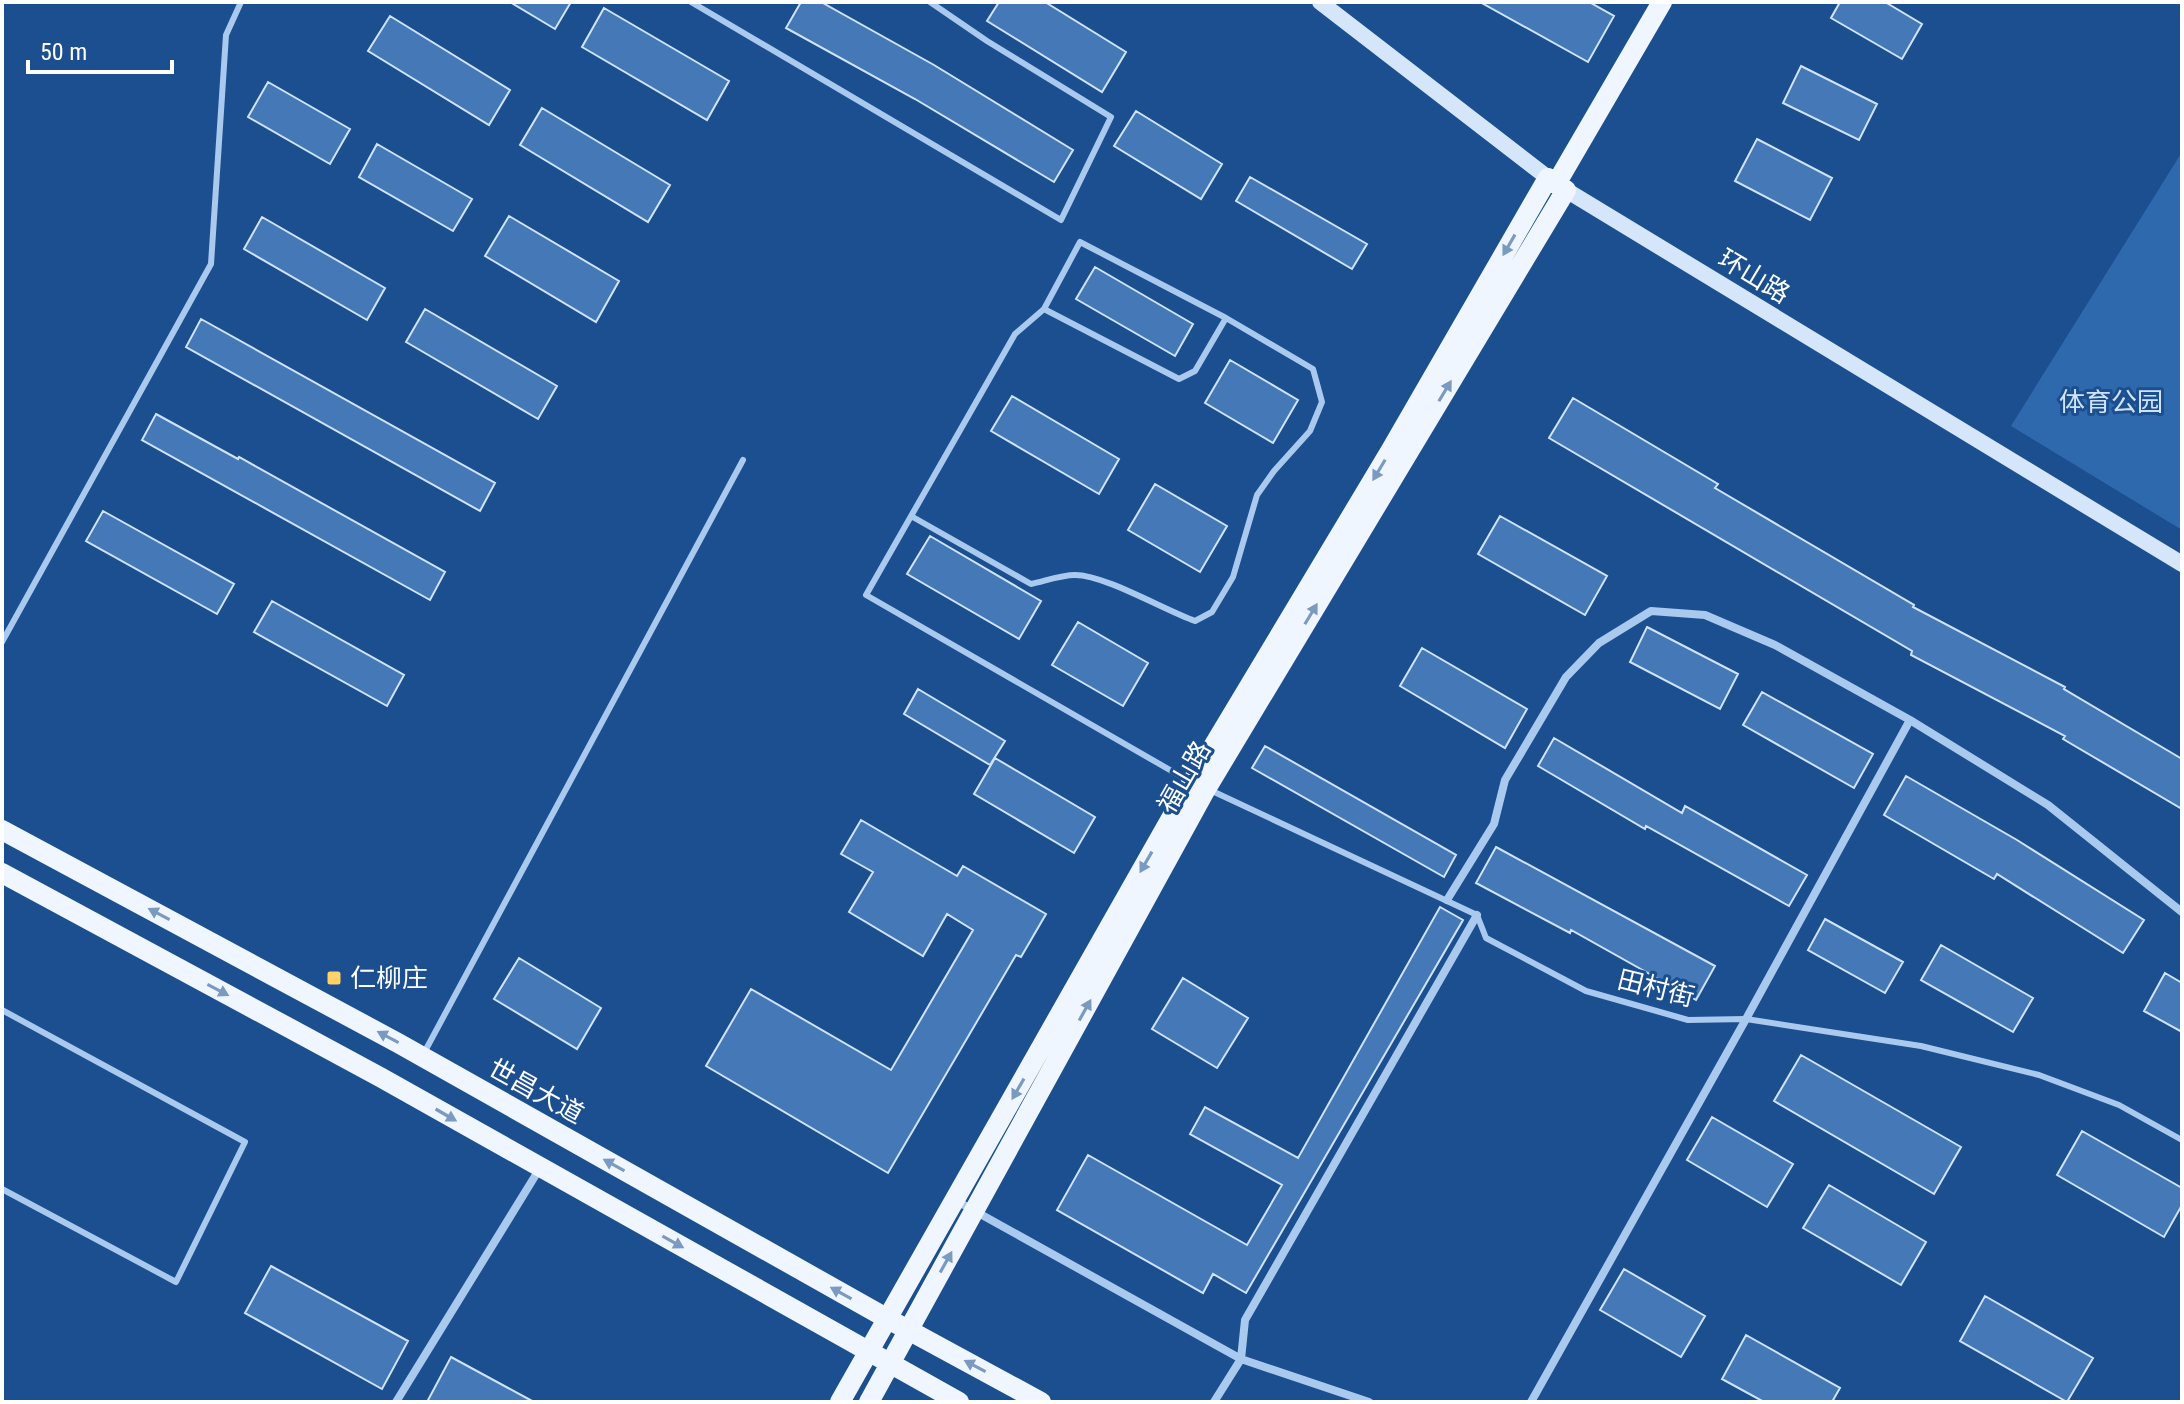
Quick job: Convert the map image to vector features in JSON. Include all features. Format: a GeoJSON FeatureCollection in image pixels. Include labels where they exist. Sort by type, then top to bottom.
{"type":"FeatureCollection","features":[{"type":"Feature","properties":{"kind":"main road","name":"环山路"},"geometry":{"type":"LineString","coordinates":[[1320,2],[1557,184],[2182,564]]}},
{"type":"Feature","properties":{"kind":"main road"},"geometry":{"type":"LineString","coordinates":[[840,1402],[1383,464],[1557,184],[1662,2]]}},
{"type":"Feature","properties":{"kind":"main road","name":"福山路"},"geometry":{"type":"LineString","coordinates":[[869,1402],[975,1211],[1199,786]]}},
{"type":"Feature","properties":{"kind":"main road","name":"世昌大道"},"geometry":{"type":"LineString","coordinates":[[2,830],[422,1056],[909,1331],[1041,1402]]}},
{"type":"Feature","properties":{"kind":"main road"},"geometry":{"type":"LineString","coordinates":[[2,873],[380,1077],[959,1402]]}},
{"type":"Feature","properties":{"kind":"street"},"geometry":{"type":"LineString","coordinates":[[1447,900],[1494,824],[1505,780],[1566,677],[1599,643],[1651,611],[1705,615],[1775,645],[1910,720],[2048,805],[2182,912]]}},
{"type":"Feature","properties":{"kind":"street"},"geometry":{"type":"LineString","coordinates":[[1531,1402],[1910,720]]}},
{"type":"Feature","properties":{"kind":"street"},"geometry":{"type":"LineString","coordinates":[[1214,1402],[1241,1359],[1245,1320],[1477,915]]}},
{"type":"Feature","properties":{"kind":"street"},"geometry":{"type":"LineString","coordinates":[[396,1402],[540,1168]]}},
{"type":"Feature","properties":{"kind":"street"},"geometry":{"type":"LineString","coordinates":[[955,1200],[1241,1359],[1369,1402]]}},
{"type":"Feature","properties":{"kind":"lane"},"geometry":{"type":"LineString","coordinates":[[2,642],[211,264],[226,35],[241,2]]}},
{"type":"Feature","properties":{"kind":"lane"},"geometry":{"type":"LineString","coordinates":[[691,2],[1061,220],[1111,117],[930,2]]}},
{"type":"Feature","properties":{"kind":"lane"},"geometry":{"type":"LineString","coordinates":[[1080,242],[1226,318],[1313,369],[1322,402],[1310,431],[1257,495],[1233,577],[1212,612],[1195,621],[1118,587],[1076,575],[1031,584],[911,516],[1015,334],[1044,309],[1080,242]]}},
{"type":"Feature","properties":{"kind":"lane"},"geometry":{"type":"LineString","coordinates":[[1044,309],[1179,379],[1195,371],[1226,318]]}},
{"type":"Feature","properties":{"kind":"lane"},"geometry":{"type":"LineString","coordinates":[[422,1056],[743,460]]}},
{"type":"Feature","properties":{"kind":"lane","name":"田村街"},"geometry":{"type":"LineString","coordinates":[[911,516],[866,595],[1199,786],[1477,915],[1486,938],[1586,991],[1688,1020],[1746,1019],[1921,1046],[2039,1075],[2119,1105],[2182,1140]]}},
{"type":"Feature","properties":{"kind":"lane"},"geometry":{"type":"LineString","coordinates":[[2,1010],[245,1142],[176,1282],[2,1189]]}},
{"type":"Feature","properties":{"kind":"green space","name":"体育公园"},"geometry":{"type":"Polygon","coordinates":[[[2182,152],[2182,530],[2011,426],[2182,152]]]}},
{"type":"Feature","properties":{"kind":"building"},"geometry":{"type":"Polygon","coordinates":[[[510,2],[571,2],[555,29],[510,2]]]}},
{"type":"Feature","properties":{"kind":"building"},"geometry":{"type":"Polygon","coordinates":[[[801,2],[821,2],[934,65],[1073,150],[1054,182],[915,99],[786,28],[801,2]]]}},
{"type":"Feature","properties":{"kind":"building"},"geometry":{"type":"Polygon","coordinates":[[[999,2],[1045,2],[1126,52],[1102,92],[987,21],[999,2]]]}},
{"type":"Feature","properties":{"kind":"building"},"geometry":{"type":"Polygon","coordinates":[[[1480,2],[1589,2],[1614,16],[1588,62],[1480,2]]]}},
{"type":"Feature","properties":{"kind":"building"},"geometry":{"type":"Polygon","coordinates":[[[1840,2],[1885,2],[1922,24],[1902,59],[1831,18],[1840,2]]]}},
{"type":"Feature","properties":{"kind":"building"},"geometry":{"type":"Polygon","coordinates":[[[604,8],[729,81],[707,120],[582,47],[604,8]]]}},
{"type":"Feature","properties":{"kind":"building"},"geometry":{"type":"Polygon","coordinates":[[[390,16],[510,90],[489,125],[368,51],[390,16]]]}},
{"type":"Feature","properties":{"kind":"building"},"geometry":{"type":"Polygon","coordinates":[[[1801,66],[1877,104],[1859,140],[1783,103],[1801,66]]]}},
{"type":"Feature","properties":{"kind":"building"},"geometry":{"type":"Polygon","coordinates":[[[268,82],[350,129],[330,164],[248,117],[268,82]]]}},
{"type":"Feature","properties":{"kind":"building"},"geometry":{"type":"Polygon","coordinates":[[[542,108],[670,185],[648,222],[520,145],[542,108]]]}},
{"type":"Feature","properties":{"kind":"building"},"geometry":{"type":"Polygon","coordinates":[[[1136,111],[1222,164],[1201,199],[1114,146],[1136,111]]]}},
{"type":"Feature","properties":{"kind":"building"},"geometry":{"type":"Polygon","coordinates":[[[1757,139],[1832,178],[1810,220],[1735,181],[1757,139]]]}},
{"type":"Feature","properties":{"kind":"building"},"geometry":{"type":"Polygon","coordinates":[[[377,144],[472,199],[453,231],[359,177],[377,144]]]}},
{"type":"Feature","properties":{"kind":"building"},"geometry":{"type":"Polygon","coordinates":[[[1250,177],[1367,244],[1352,269],[1236,201],[1250,177]]]}},
{"type":"Feature","properties":{"kind":"building"},"geometry":{"type":"Polygon","coordinates":[[[509,216],[619,281],[596,322],[485,256],[509,216]]]}},
{"type":"Feature","properties":{"kind":"building"},"geometry":{"type":"Polygon","coordinates":[[[262,217],[385,288],[367,320],[244,249],[262,217]]]}},
{"type":"Feature","properties":{"kind":"building"},"geometry":{"type":"Polygon","coordinates":[[[1095,267],[1193,324],[1175,356],[1076,299],[1095,267]]]}},
{"type":"Feature","properties":{"kind":"building"},"geometry":{"type":"Polygon","coordinates":[[[425,309],[557,386],[538,419],[406,342],[425,309]]]}},
{"type":"Feature","properties":{"kind":"building"},"geometry":{"type":"Polygon","coordinates":[[[201,319],[495,483],[480,511],[186,347],[201,319]]]}},
{"type":"Feature","properties":{"kind":"building"},"geometry":{"type":"Polygon","coordinates":[[[1230,360],[1298,400],[1273,443],[1205,403],[1230,360]]]}},
{"type":"Feature","properties":{"kind":"building"},"geometry":{"type":"Polygon","coordinates":[[[1012,396],[1119,459],[1099,494],[991,431],[1012,396]]]}},
{"type":"Feature","properties":{"kind":"building"},"geometry":{"type":"Polygon","coordinates":[[[1573,398],[1718,484],[1715,488],[1913,607],[2065,687],[2182,759],[2182,809],[2063,739],[2065,736],[1911,655],[1912,651],[1549,438],[1573,398]]]}},
{"type":"Feature","properties":{"kind":"building"},"geometry":{"type":"Polygon","coordinates":[[[156,414],[445,572],[430,600],[142,440],[156,414]]]}},
{"type":"Feature","properties":{"kind":"building"},"geometry":{"type":"Polygon","coordinates":[[[1155,484],[1227,526],[1200,572],[1128,530],[1155,484]]]}},
{"type":"Feature","properties":{"kind":"building"},"geometry":{"type":"Polygon","coordinates":[[[103,511],[234,584],[217,614],[86,541],[103,511]]]}},
{"type":"Feature","properties":{"kind":"building"},"geometry":{"type":"Polygon","coordinates":[[[1500,516],[1607,576],[1585,615],[1478,554],[1500,516]]]}},
{"type":"Feature","properties":{"kind":"building"},"geometry":{"type":"Polygon","coordinates":[[[930,536],[1041,601],[1019,639],[907,574],[930,536]]]}},
{"type":"Feature","properties":{"kind":"building"},"geometry":{"type":"Polygon","coordinates":[[[272,601],[404,675],[387,706],[254,632],[272,601]]]}},
{"type":"Feature","properties":{"kind":"building"},"geometry":{"type":"Polygon","coordinates":[[[1078,622],[1148,663],[1123,706],[1052,665],[1078,622]]]}},
{"type":"Feature","properties":{"kind":"building"},"geometry":{"type":"Polygon","coordinates":[[[1647,627],[1738,674],[1720,709],[1630,662],[1647,627]]]}},
{"type":"Feature","properties":{"kind":"building"},"geometry":{"type":"Polygon","coordinates":[[[1422,648],[1527,709],[1505,748],[1400,686],[1422,648]]]}},
{"type":"Feature","properties":{"kind":"building"},"geometry":{"type":"Polygon","coordinates":[[[918,689],[1005,741],[990,765],[904,714],[918,689]]]}},
{"type":"Feature","properties":{"kind":"building"},"geometry":{"type":"Polygon","coordinates":[[[1762,692],[1873,754],[1854,788],[1743,725],[1762,692]]]}},
{"type":"Feature","properties":{"kind":"building"},"geometry":{"type":"Polygon","coordinates":[[[1554,738],[1682,813],[1685,806],[1807,875],[1789,906],[1646,826],[1645,829],[1538,766],[1554,738]]]}},
{"type":"Feature","properties":{"kind":"building"},"geometry":{"type":"Polygon","coordinates":[[[1265,746],[1456,855],[1444,877],[1252,768],[1265,746]]]}},
{"type":"Feature","properties":{"kind":"building"},"geometry":{"type":"Polygon","coordinates":[[[995,758],[1095,817],[1074,853],[974,794],[995,758]]]}},
{"type":"Feature","properties":{"kind":"building"},"geometry":{"type":"Polygon","coordinates":[[[1906,776],[2017,840],[2144,920],[2123,953],[1997,874],[1994,879],[1884,815],[1906,776]]]}},
{"type":"Feature","properties":{"kind":"building"},"geometry":{"type":"Polygon","coordinates":[[[861,820],[957,876],[963,866],[1046,914],[1021,957],[1016,955],[888,1173],[706,1066],[751,989],[891,1070],[973,930],[947,914],[923,956],[849,912],[873,872],[841,854],[861,820]]]}},
{"type":"Feature","properties":{"kind":"building"},"geometry":{"type":"Polygon","coordinates":[[[1496,847],[1715,966],[1696,1000],[1571,930],[1570,933],[1476,883],[1496,847]]]}},
{"type":"Feature","properties":{"kind":"building"},"geometry":{"type":"Polygon","coordinates":[[[1440,907],[1463,920],[1246,1293],[1213,1274],[1203,1293],[1057,1210],[1088,1155],[1247,1245],[1282,1185],[1190,1134],[1205,1107],[1298,1158],[1440,907]]]}},
{"type":"Feature","properties":{"kind":"building"},"geometry":{"type":"Polygon","coordinates":[[[1825,919],[1903,962],[1885,993],[1808,950],[1825,919]]]}},
{"type":"Feature","properties":{"kind":"building"},"geometry":{"type":"Polygon","coordinates":[[[1941,945],[2033,998],[2013,1032],[1921,980],[1941,945]]]}},
{"type":"Feature","properties":{"kind":"building"},"geometry":{"type":"Polygon","coordinates":[[[519,958],[601,1008],[577,1049],[494,999],[519,958]]]}},
{"type":"Feature","properties":{"kind":"building"},"geometry":{"type":"Polygon","coordinates":[[[2165,973],[2182,983],[2182,1032],[2144,1011],[2165,973]]]}},
{"type":"Feature","properties":{"kind":"building"},"geometry":{"type":"Polygon","coordinates":[[[1183,978],[1248,1018],[1217,1068],[1152,1029],[1183,978]]]}},
{"type":"Feature","properties":{"kind":"building"},"geometry":{"type":"Polygon","coordinates":[[[1801,1055],[1961,1147],[1934,1194],[1774,1101],[1801,1055]]]}},
{"type":"Feature","properties":{"kind":"building"},"geometry":{"type":"Polygon","coordinates":[[[1712,1117],[1793,1164],[1767,1207],[1687,1160],[1712,1117]]]}},
{"type":"Feature","properties":{"kind":"building"},"geometry":{"type":"Polygon","coordinates":[[[2082,1131],[2182,1188],[2182,1205],[2164,1237],[2057,1175],[2082,1131]]]}},
{"type":"Feature","properties":{"kind":"building"},"geometry":{"type":"Polygon","coordinates":[[[1829,1185],[1926,1242],[1901,1285],[1803,1228],[1829,1185]]]}},
{"type":"Feature","properties":{"kind":"building"},"geometry":{"type":"Polygon","coordinates":[[[271,1266],[408,1341],[382,1389],[245,1313],[271,1266]]]}},
{"type":"Feature","properties":{"kind":"building"},"geometry":{"type":"Polygon","coordinates":[[[1624,1269],[1705,1316],[1681,1357],[1600,1310],[1624,1269]]]}},
{"type":"Feature","properties":{"kind":"building"},"geometry":{"type":"Polygon","coordinates":[[[1985,1296],[2093,1358],[2067,1402],[1960,1341],[1985,1296]]]}},
{"type":"Feature","properties":{"kind":"building"},"geometry":{"type":"Polygon","coordinates":[[[1746,1335],[1840,1388],[1832,1402],[1764,1402],[1722,1379],[1746,1335]]]}},
{"type":"Feature","properties":{"kind":"building"},"geometry":{"type":"Polygon","coordinates":[[[451,1357],[534,1402],[427,1402],[451,1357]]]}},
{"type":"Feature","properties":{"kind":"place","name":"仁柳庄"},"geometry":{"type":"Point","coordinates":[334,978]}}]}
